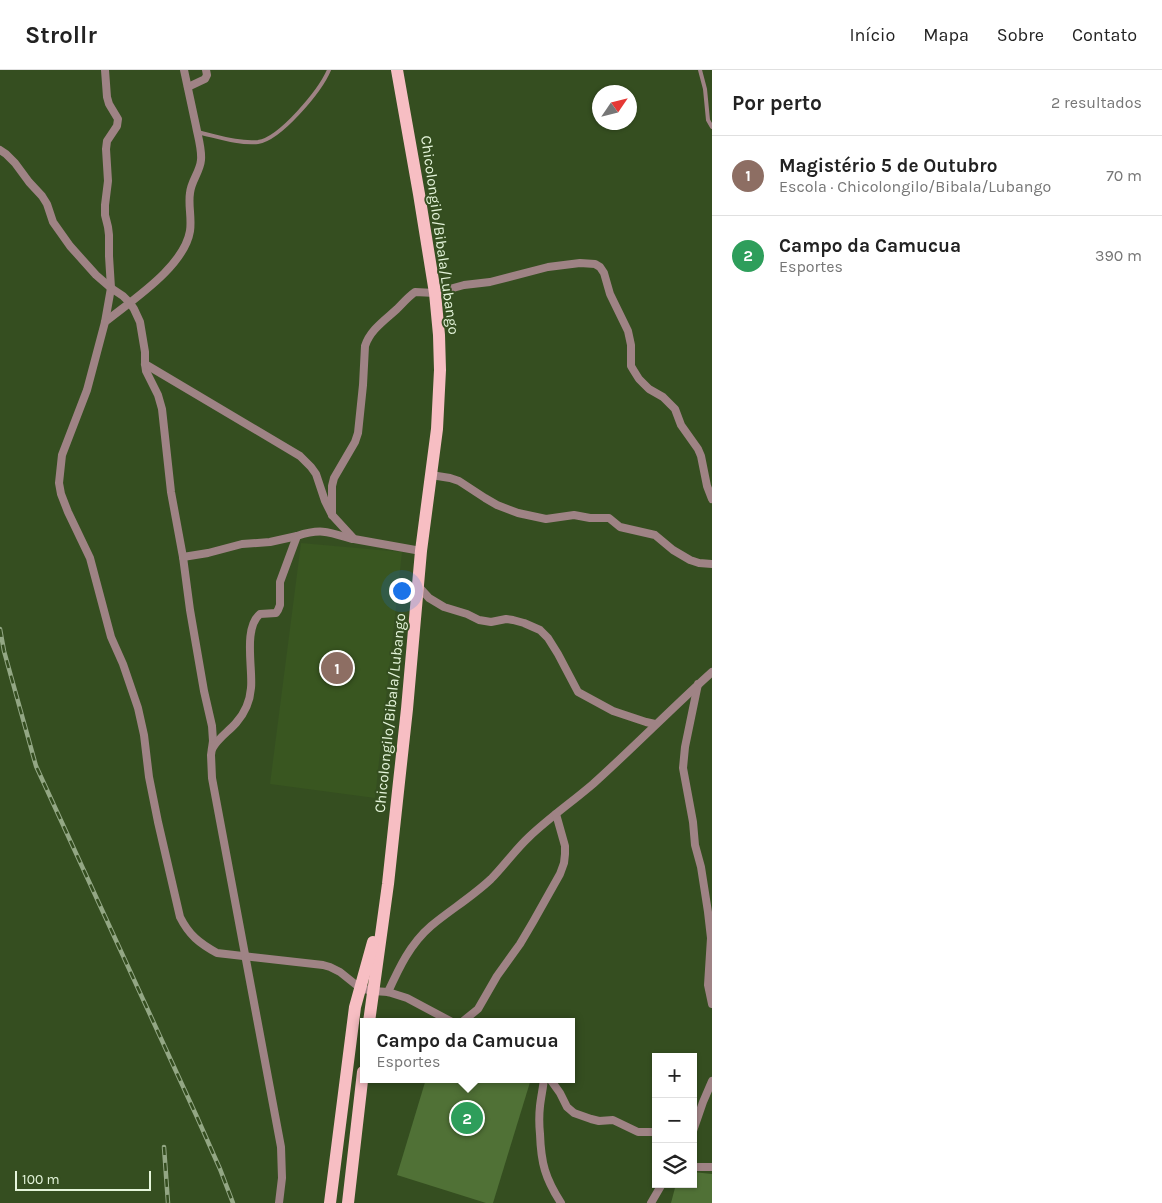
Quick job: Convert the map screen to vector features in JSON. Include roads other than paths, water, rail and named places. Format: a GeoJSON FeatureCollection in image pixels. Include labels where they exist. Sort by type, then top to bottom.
{"type":"FeatureCollection","features":[{"type":"Feature","properties":{"kind":"main road","name":"Chicolongilo/Bibala/Lubango"},"geometry":{"type":"LineString","coordinates":[[366,990],[388,884],[407,709],[421,551],[437,428],[440,370],[435,293],[397,70]]}},
{"type":"Feature","properties":{"kind":"main road"},"geometry":{"type":"LineString","coordinates":[[366,990],[369,1018]]}},
{"type":"Feature","properties":{"kind":"main road"},"geometry":{"type":"LineString","coordinates":[[330,1203],[355,1007],[366,990]]}},
{"type":"Feature","properties":{"kind":"main road"},"geometry":{"type":"LineString","coordinates":[[348,1203],[362,1083]]}},
{"type":"Feature","properties":{"kind":"street"},"geometry":{"type":"LineString","coordinates":[[105,70],[107,97],[118,119],[117,126],[107,141],[106,148],[108,181],[105,215],[109,235],[108,256],[111,288],[105,322],[87,390],[62,455],[59,483],[68,512],[90,558],[111,637],[123,664],[138,708],[158,822],[180,916],[192,936],[217,953],[323,965],[340,972],[366,990],[388,992],[407,998],[444,1018]]}},
{"type":"Feature","properties":{"kind":"street"},"geometry":{"type":"LineString","coordinates":[[105,322],[143,293],[169,268],[181,254],[190,232],[189,194],[202,158],[184,70]]}},
{"type":"Feature","properties":{"kind":"street"},"geometry":{"type":"LineString","coordinates":[[188,87],[205,79],[207,75],[206,70]]}},
{"type":"Feature","properties":{"kind":"street"},"geometry":{"type":"LineString","coordinates":[[0,150],[15,163],[42,196],[53,222],[70,246],[96,275],[130,303],[140,322],[146,371],[158,395],[162,409],[171,492],[204,691],[212,726],[212,778],[281,1148],[282,1178],[279,1203]]}},
{"type":"Feature","properties":{"kind":"street"},"geometry":{"type":"LineString","coordinates":[[332,515],[332,486],[334,478],[355,442],[358,433],[365,346],[372,333],[384,320],[415,292],[435,293],[464,285],[498,281],[548,268],[588,263],[600,267],[607,280],[610,294],[628,332],[631,345],[631,366],[634,372],[649,389],[663,397],[675,409],[681,425],[698,449],[712,500]]}},
{"type":"Feature","properties":{"kind":"street"},"geometry":{"type":"LineString","coordinates":[[145,364],[300,456],[316,474],[332,515],[354,539]]}},
{"type":"Feature","properties":{"kind":"street"},"geometry":{"type":"LineString","coordinates":[[431,475],[459,481],[497,505],[518,513],[546,519],[574,515],[590,518],[609,518],[620,527],[656,535],[682,556],[712,564]]}},
{"type":"Feature","properties":{"kind":"street"},"geometry":{"type":"LineString","coordinates":[[183,557],[242,544],[270,542],[310,532],[322,531],[354,539],[421,551]]}},
{"type":"Feature","properties":{"kind":"street"},"geometry":{"type":"LineString","coordinates":[[211,750],[215,743],[236,723],[246,707],[252,679],[250,655],[254,622],[260,614],[276,613],[278,610],[280,582],[297,536]]}},
{"type":"Feature","properties":{"kind":"street"},"geometry":{"type":"LineString","coordinates":[[418,587],[429,598],[444,607],[479,620],[491,622],[513,620],[540,630],[548,638],[580,694],[613,711],[656,724]]}},
{"type":"Feature","properties":{"kind":"street"},"geometry":{"type":"LineString","coordinates":[[388,992],[409,951],[431,926],[489,881],[529,838],[593,784],[712,672]]}},
{"type":"Feature","properties":{"kind":"street"},"geometry":{"type":"LineString","coordinates":[[698,684],[684,747],[683,768],[708,912],[711,938],[708,985],[712,1004]]}},
{"type":"Feature","properties":{"kind":"street"},"geometry":{"type":"LineString","coordinates":[[467,1018],[478,1009],[493,981],[520,944],[560,874],[564,863],[565,846],[556,814]]}},
{"type":"Feature","properties":{"kind":"street"},"geometry":{"type":"LineString","coordinates":[[697,1119],[712,1081]]}},
{"type":"Feature","properties":{"kind":"street"},"geometry":{"type":"LineString","coordinates":[[543,1083],[539,1119],[540,1154],[547,1178],[561,1203]]}},
{"type":"Feature","properties":{"kind":"street"},"geometry":{"type":"LineString","coordinates":[[553,1083],[567,1107],[574,1112],[591,1120],[613,1120],[638,1132],[652,1132]]}},
{"type":"Feature","properties":{"kind":"street"},"geometry":{"type":"LineString","coordinates":[[697,1167],[712,1167]]}},
{"type":"Feature","properties":{"kind":"street"},"geometry":{"type":"LineString","coordinates":[[650,1203],[659,1188]]}},
{"type":"Feature","properties":{"kind":"lane"},"geometry":{"type":"LineString","coordinates":[[197,132],[250,142],[268,140],[304,107],[329,70]]}},
{"type":"Feature","properties":{"kind":"lane"},"geometry":{"type":"LineString","coordinates":[[700,70],[705,89],[708,120],[712,127]]}},
{"type":"Feature","properties":{"kind":"railway"},"geometry":{"type":"LineString","coordinates":[[0,629],[4,651],[36,766],[197,1117],[233,1203]]}},
{"type":"Feature","properties":{"kind":"railway"},"geometry":{"type":"LineString","coordinates":[[164,1147],[168,1203]]}},
{"type":"Feature","properties":{"kind":"place","name":"Magistério 5 de Outubro"},"geometry":{"type":"Point","coordinates":[337,668]}},
{"type":"Feature","properties":{"kind":"place","name":"Campo da Camucua"},"geometry":{"type":"Point","coordinates":[467,1118]}}]}
